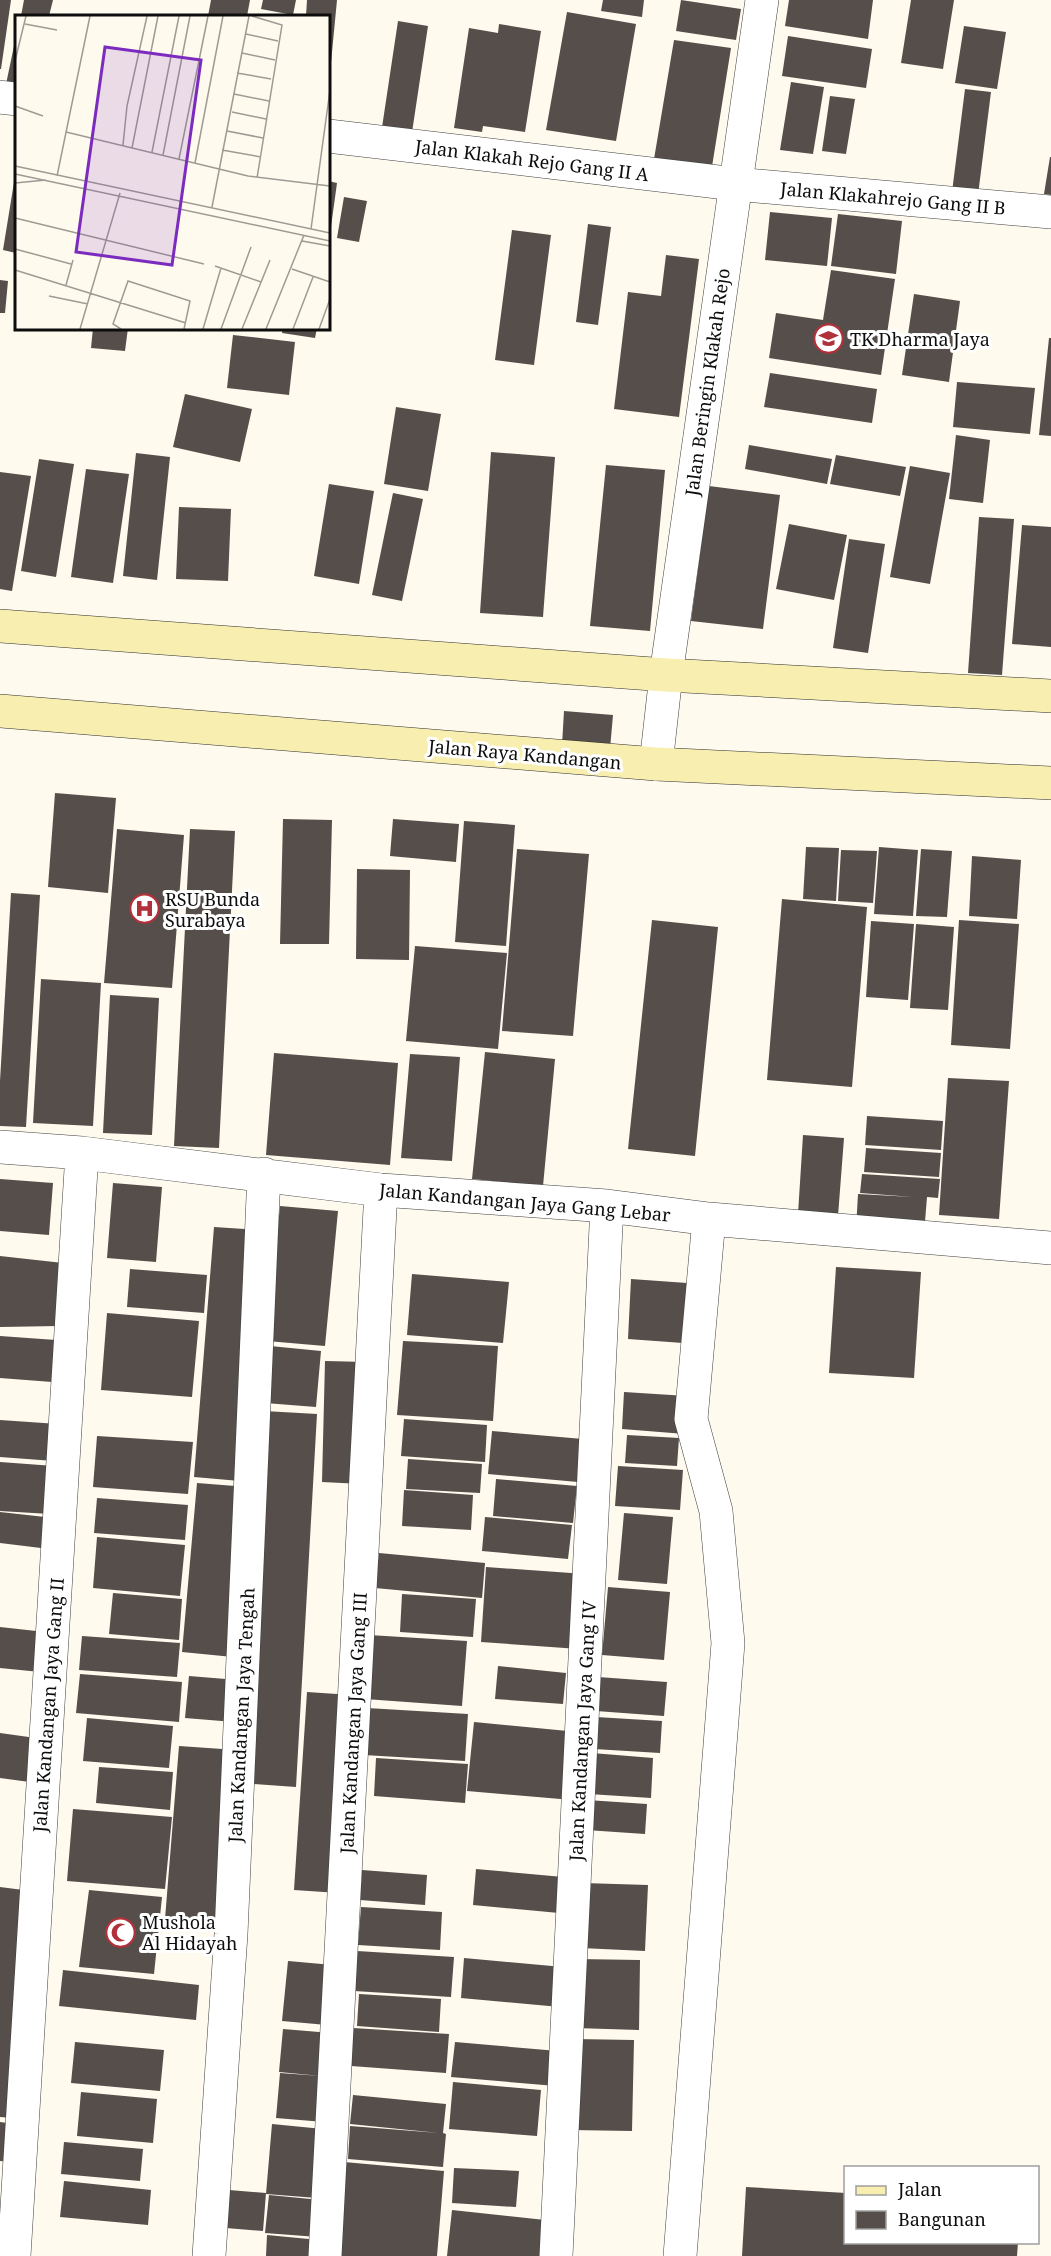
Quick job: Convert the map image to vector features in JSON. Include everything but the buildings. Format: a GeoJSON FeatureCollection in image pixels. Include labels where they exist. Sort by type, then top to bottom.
{"type":"FeatureCollection","features":[{"type":"Feature","properties":{"kind":"main road"},"geometry":{"type":"LineString","coordinates":[[0,626],[666,675],[1051,696]]}},
{"type":"Feature","properties":{"kind":"main road","name":"Jalan Raya Kandangan"},"geometry":{"type":"LineString","coordinates":[[0,711],[656,764],[1051,783]]}},
{"type":"Feature","properties":{"kind":"street","name":"Jalan Beringin Klakah Rejo"},"geometry":{"type":"LineString","coordinates":[[656,764],[666,675],[762,0]]}},
{"type":"Feature","properties":{"kind":"street"},"geometry":{"type":"LineString","coordinates":[[0,97],[15,99]]}},
{"type":"Feature","properties":{"kind":"street","name":"Jalan Klakah Rejo Gang II A"},"geometry":{"type":"LineString","coordinates":[[330,136],[735,184]]}},
{"type":"Feature","properties":{"kind":"street","name":"Jalan Klakahrejo Gang II B"},"geometry":{"type":"LineString","coordinates":[[735,184],[1051,212]]}},
{"type":"Feature","properties":{"kind":"street","name":"Jalan Kandangan Jaya Gang Lebar"},"geometry":{"type":"LineString","coordinates":[[0,1147],[82,1153],[381,1190],[607,1206],[709,1218],[1051,1248]]}},
{"type":"Feature","properties":{"kind":"street","name":"Jalan Kandangan Jaya Gang II"},"geometry":{"type":"LineString","coordinates":[[14,2256],[82,1153]]}},
{"type":"Feature","properties":{"kind":"street","name":"Jalan Kandangan Jaya Tengah"},"geometry":{"type":"LineString","coordinates":[[209,2256],[231,1934],[264,1174]]}},
{"type":"Feature","properties":{"kind":"street","name":"Jalan Kandangan Jaya Gang III"},"geometry":{"type":"LineString","coordinates":[[325,2256],[381,1190]]}},
{"type":"Feature","properties":{"kind":"street","name":"Jalan Kandangan Jaya Gang IV"},"geometry":{"type":"LineString","coordinates":[[556,2256],[607,1206]]}},
{"type":"Feature","properties":{"kind":"street"},"geometry":{"type":"LineString","coordinates":[[680,2256],[728,1643],[716,1511],[691,1419],[709,1218]]}},
{"type":"Feature","properties":{"kind":"place","name":"TK Dharma Jaya"},"geometry":{"type":"Point","coordinates":[829,339]}},
{"type":"Feature","properties":{"kind":"place","name":"RSU Bunda Surabaya"},"geometry":{"type":"Point","coordinates":[144,909]}},
{"type":"Feature","properties":{"kind":"place","name":"Mushola Al Hidayah"},"geometry":{"type":"Point","coordinates":[121,1932]}}]}
